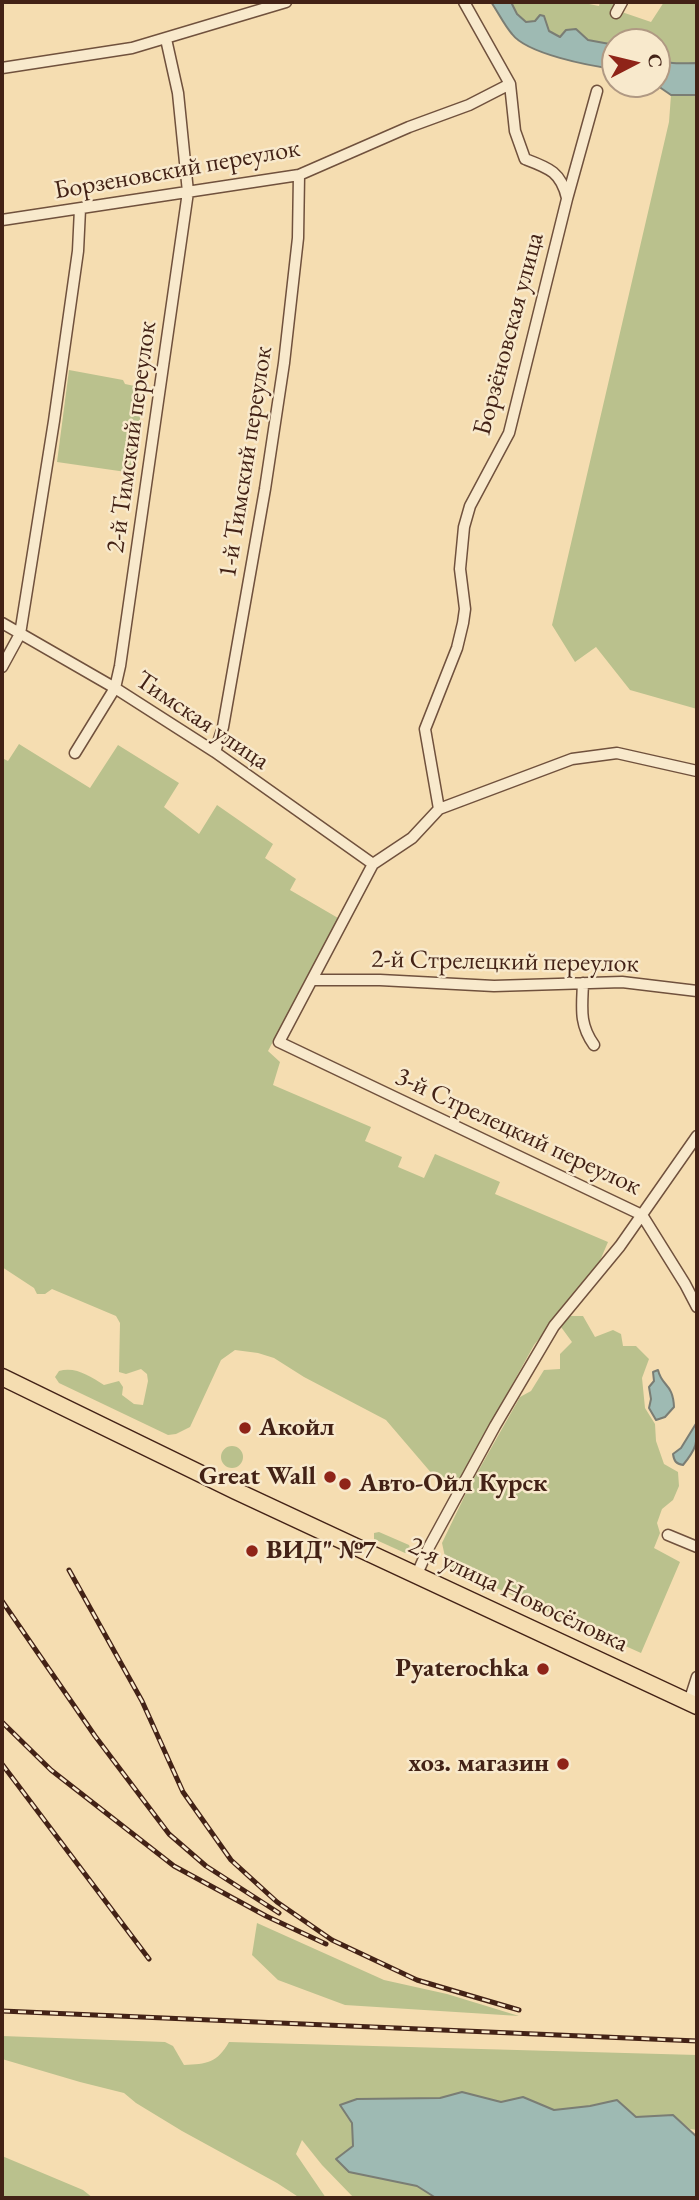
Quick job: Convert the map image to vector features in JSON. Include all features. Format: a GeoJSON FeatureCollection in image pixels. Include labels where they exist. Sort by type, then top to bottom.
{"type":"FeatureCollection","features":[{"type":"Feature","properties":{"kind":"main road","name":"2-я улица Новосёловка"},"geometry":{"type":"LineString","coordinates":[[2,1377],[203,1475],[693,1704]]}},
{"type":"Feature","properties":{"kind":"street"},"geometry":{"type":"LineString","coordinates":[[2,68],[132,48],[286,2]]}},
{"type":"Feature","properties":{"kind":"street"},"geometry":{"type":"LineString","coordinates":[[464,2],[510,85],[515,131],[525,159],[557,174],[567,199]]}},
{"type":"Feature","properties":{"kind":"street"},"geometry":{"type":"LineString","coordinates":[[616,13],[622,2]]}},
{"type":"Feature","properties":{"kind":"street","name":"2-й Тимский переулок"},"geometry":{"type":"LineString","coordinates":[[115,688],[136,570],[151,443],[188,192],[178,93],[166,39]]}},
{"type":"Feature","properties":{"kind":"street","name":"Борзеновский переулок"},"geometry":{"type":"LineString","coordinates":[[2,220],[299,175],[409,127],[469,106],[510,85]]}},
{"type":"Feature","properties":{"kind":"street","name":"Борзёновская улица"},"geometry":{"type":"LineString","coordinates":[[439,809],[430,770],[425,729],[457,648],[463,623],[465,609],[460,569],[464,527],[470,506],[509,433],[567,199],[597,91]]}},
{"type":"Feature","properties":{"kind":"street","name":"1-й Тимский переулок"},"geometry":{"type":"LineString","coordinates":[[215,752],[228,700],[284,363],[298,238],[299,175]]}},
{"type":"Feature","properties":{"kind":"street"},"geometry":{"type":"LineString","coordinates":[[2,667],[20,634],[78,251],[80,209]]}},
{"type":"Feature","properties":{"kind":"street","name":"Тимская улица"},"geometry":{"type":"LineString","coordinates":[[2,623],[115,688],[215,752],[373,864]]}},
{"type":"Feature","properties":{"kind":"street"},"geometry":{"type":"LineString","coordinates":[[75,753],[115,688]]}},
{"type":"Feature","properties":{"kind":"street"},"geometry":{"type":"LineString","coordinates":[[312,980],[373,864],[412,838],[439,809],[572,759],[617,753],[697,771]]}},
{"type":"Feature","properties":{"kind":"street","name":"2-й Стрелецкий переулок"},"geometry":{"type":"LineString","coordinates":[[312,980],[380,980],[494,986],[622,982],[697,991]]}},
{"type":"Feature","properties":{"kind":"street","name":"3-й Стрелецкий переулок"},"geometry":{"type":"LineString","coordinates":[[312,980],[279,1042],[642,1214],[697,1307]]}},
{"type":"Feature","properties":{"kind":"street"},"geometry":{"type":"LineString","coordinates":[[583,983],[582,1023],[594,1045]]}},
{"type":"Feature","properties":{"kind":"street"},"geometry":{"type":"LineString","coordinates":[[417,1574],[488,1438],[554,1326],[620,1246],[697,1136]]}},
{"type":"Feature","properties":{"kind":"street"},"geometry":{"type":"LineString","coordinates":[[668,1535],[697,1547]]}},
{"type":"Feature","properties":{"kind":"street"},"geometry":{"type":"LineString","coordinates":[[693,1704],[697,1677]]}},
{"type":"Feature","properties":{"kind":"green space"},"geometry":{"type":"Polygon","coordinates":[[[511,2],[579,2],[599,6],[600,2],[617,2],[613,9],[651,22],[664,2],[697,2],[697,63],[671,63],[671,28],[601,28],[601,43],[561,37],[549,31],[544,22],[525,22],[511,2]]]}},
{"type":"Feature","properties":{"kind":"green space"},"geometry":{"type":"Polygon","coordinates":[[[671,95],[697,95],[697,709],[630,690],[596,647],[575,662],[552,625],[669,122],[671,95]]]}},
{"type":"Feature","properties":{"kind":"green space"},"geometry":{"type":"Polygon","coordinates":[[[69,370],[123,380],[125,384],[144,388],[133,473],[57,462],[69,370]]]}},
{"type":"Feature","properties":{"kind":"green space"},"geometry":{"type":"Polygon","coordinates":[[[19,744],[90,788],[118,745],[179,783],[164,807],[199,834],[217,805],[273,844],[265,858],[296,879],[290,890],[338,918],[268,1051],[280,1062],[273,1085],[371,1127],[365,1141],[402,1157],[398,1167],[424,1178],[435,1154],[500,1182],[495,1194],[608,1242],[596,1270],[534,1345],[460,1488],[453,1491],[445,1489],[386,1420],[274,1358],[258,1353],[235,1350],[221,1360],[190,1427],[168,1435],[59,1383],[55,1377],[59,1371],[71,1370],[88,1375],[104,1385],[119,1381],[123,1387],[122,1395],[134,1404],[143,1405],[148,1381],[147,1374],[141,1369],[126,1374],[119,1372],[120,1323],[116,1316],[52,1289],[45,1294],[37,1294],[34,1288],[2,1267],[2,758],[8,761],[19,744]]]}},
{"type":"Feature","properties":{"kind":"green space"},"geometry":{"type":"Polygon","coordinates":[[[570,1316],[583,1316],[595,1337],[613,1330],[621,1334],[623,1346],[636,1346],[649,1359],[642,1378],[645,1408],[655,1424],[656,1441],[664,1464],[678,1472],[679,1486],[673,1500],[662,1509],[657,1523],[660,1533],[654,1548],[680,1562],[641,1653],[447,1566],[442,1543],[468,1489],[520,1397],[531,1391],[544,1370],[560,1369],[560,1354],[572,1342],[561,1327],[570,1316]]]}},
{"type":"Feature","properties":{"kind":"green space"},"geometry":{"type":"Polygon","coordinates":[[[232,1446],[240,1449],[243,1457],[240,1465],[232,1468],[224,1465],[221,1457],[224,1449],[232,1446]]]}},
{"type":"Feature","properties":{"kind":"green space"},"geometry":{"type":"Polygon","coordinates":[[[379,1532],[409,1545],[411,1551],[405,1553],[374,1539],[374,1533],[379,1532]]]}},
{"type":"Feature","properties":{"kind":"green space"},"geometry":{"type":"Polygon","coordinates":[[[257,1923],[384,1980],[447,1994],[519,2016],[345,2005],[278,1980],[252,1955],[257,1923]]]}},
{"type":"Feature","properties":{"kind":"green space"},"geometry":{"type":"Polygon","coordinates":[[[2,2036],[165,2042],[173,2046],[184,2065],[211,2061],[229,2042],[697,2055],[697,2130],[690,2129],[673,2115],[636,2117],[616,2100],[554,2110],[523,2097],[501,2102],[462,2092],[440,2098],[357,2099],[352,2123],[353,2146],[337,2159],[349,2172],[417,2186],[436,2198],[354,2198],[302,2140],[296,2154],[326,2198],[300,2198],[182,2131],[124,2093],[2,2059],[2,2036]]]}},
{"type":"Feature","properties":{"kind":"green space"},"geometry":{"type":"Polygon","coordinates":[[[2,2156],[83,2190],[93,2198],[2,2198],[2,2156]]]}},
{"type":"Feature","properties":{"kind":"water"},"geometry":{"type":"Polygon","coordinates":[[[491,2],[511,2],[517,14],[526,22],[535,21],[540,15],[544,16],[549,31],[560,37],[566,30],[576,29],[588,40],[601,42],[601,67],[545,53],[520,41],[506,27],[491,2]]]}},
{"type":"Feature","properties":{"kind":"water"},"geometry":{"type":"Polygon","coordinates":[[[671,63],[697,63],[697,95],[671,95],[671,63]]]}},
{"type":"Feature","properties":{"kind":"water"},"geometry":{"type":"Polygon","coordinates":[[[658,1370],[672,1393],[674,1407],[665,1417],[656,1420],[649,1408],[649,1387],[654,1381],[653,1372],[658,1370]]]}},
{"type":"Feature","properties":{"kind":"water"},"geometry":{"type":"Polygon","coordinates":[[[697,1422],[694,1450],[683,1465],[679,1464],[673,1454],[681,1448],[697,1422]]]}},
{"type":"Feature","properties":{"kind":"water"},"geometry":{"type":"Polygon","coordinates":[[[462,2092],[501,2102],[523,2097],[554,2110],[617,2100],[636,2117],[673,2115],[697,2137],[697,2198],[436,2198],[417,2186],[349,2172],[336,2159],[353,2146],[352,2123],[340,2105],[357,2099],[440,2098],[462,2092]]]}},
{"type":"Feature","properties":{"kind":"railway"},"geometry":{"type":"LineString","coordinates":[[69,1570],[142,1701],[183,1792],[231,1860],[277,1902],[332,1940],[417,1980],[519,2010]]}},
{"type":"Feature","properties":{"kind":"railway"},"geometry":{"type":"LineString","coordinates":[[2,1601],[95,1736],[169,1834],[206,1866],[279,1913]]}},
{"type":"Feature","properties":{"kind":"railway"},"geometry":{"type":"LineString","coordinates":[[2,1722],[51,1770],[174,1866],[266,1916],[326,1944]]}},
{"type":"Feature","properties":{"kind":"railway"},"geometry":{"type":"LineString","coordinates":[[2,1764],[149,1959]]}},
{"type":"Feature","properties":{"kind":"railway"},"geometry":{"type":"LineString","coordinates":[[2,2011],[697,2041]]}},
{"type":"Feature","properties":{"kind":"place","name":"Акойл"},"geometry":{"type":"Point","coordinates":[245,1428]}},
{"type":"Feature","properties":{"kind":"place","name":"Great Wall"},"geometry":{"type":"Point","coordinates":[330,1477]}},
{"type":"Feature","properties":{"kind":"place","name":"Авто-Ойл Курск"},"geometry":{"type":"Point","coordinates":[345,1484]}},
{"type":"Feature","properties":{"kind":"place","name":"ВИД\" №7"},"geometry":{"type":"Point","coordinates":[252,1551]}},
{"type":"Feature","properties":{"kind":"place","name":"Pyaterochka"},"geometry":{"type":"Point","coordinates":[543,1669]}},
{"type":"Feature","properties":{"kind":"place","name":"хоз. магазин"},"geometry":{"type":"Point","coordinates":[563,1764]}}]}
